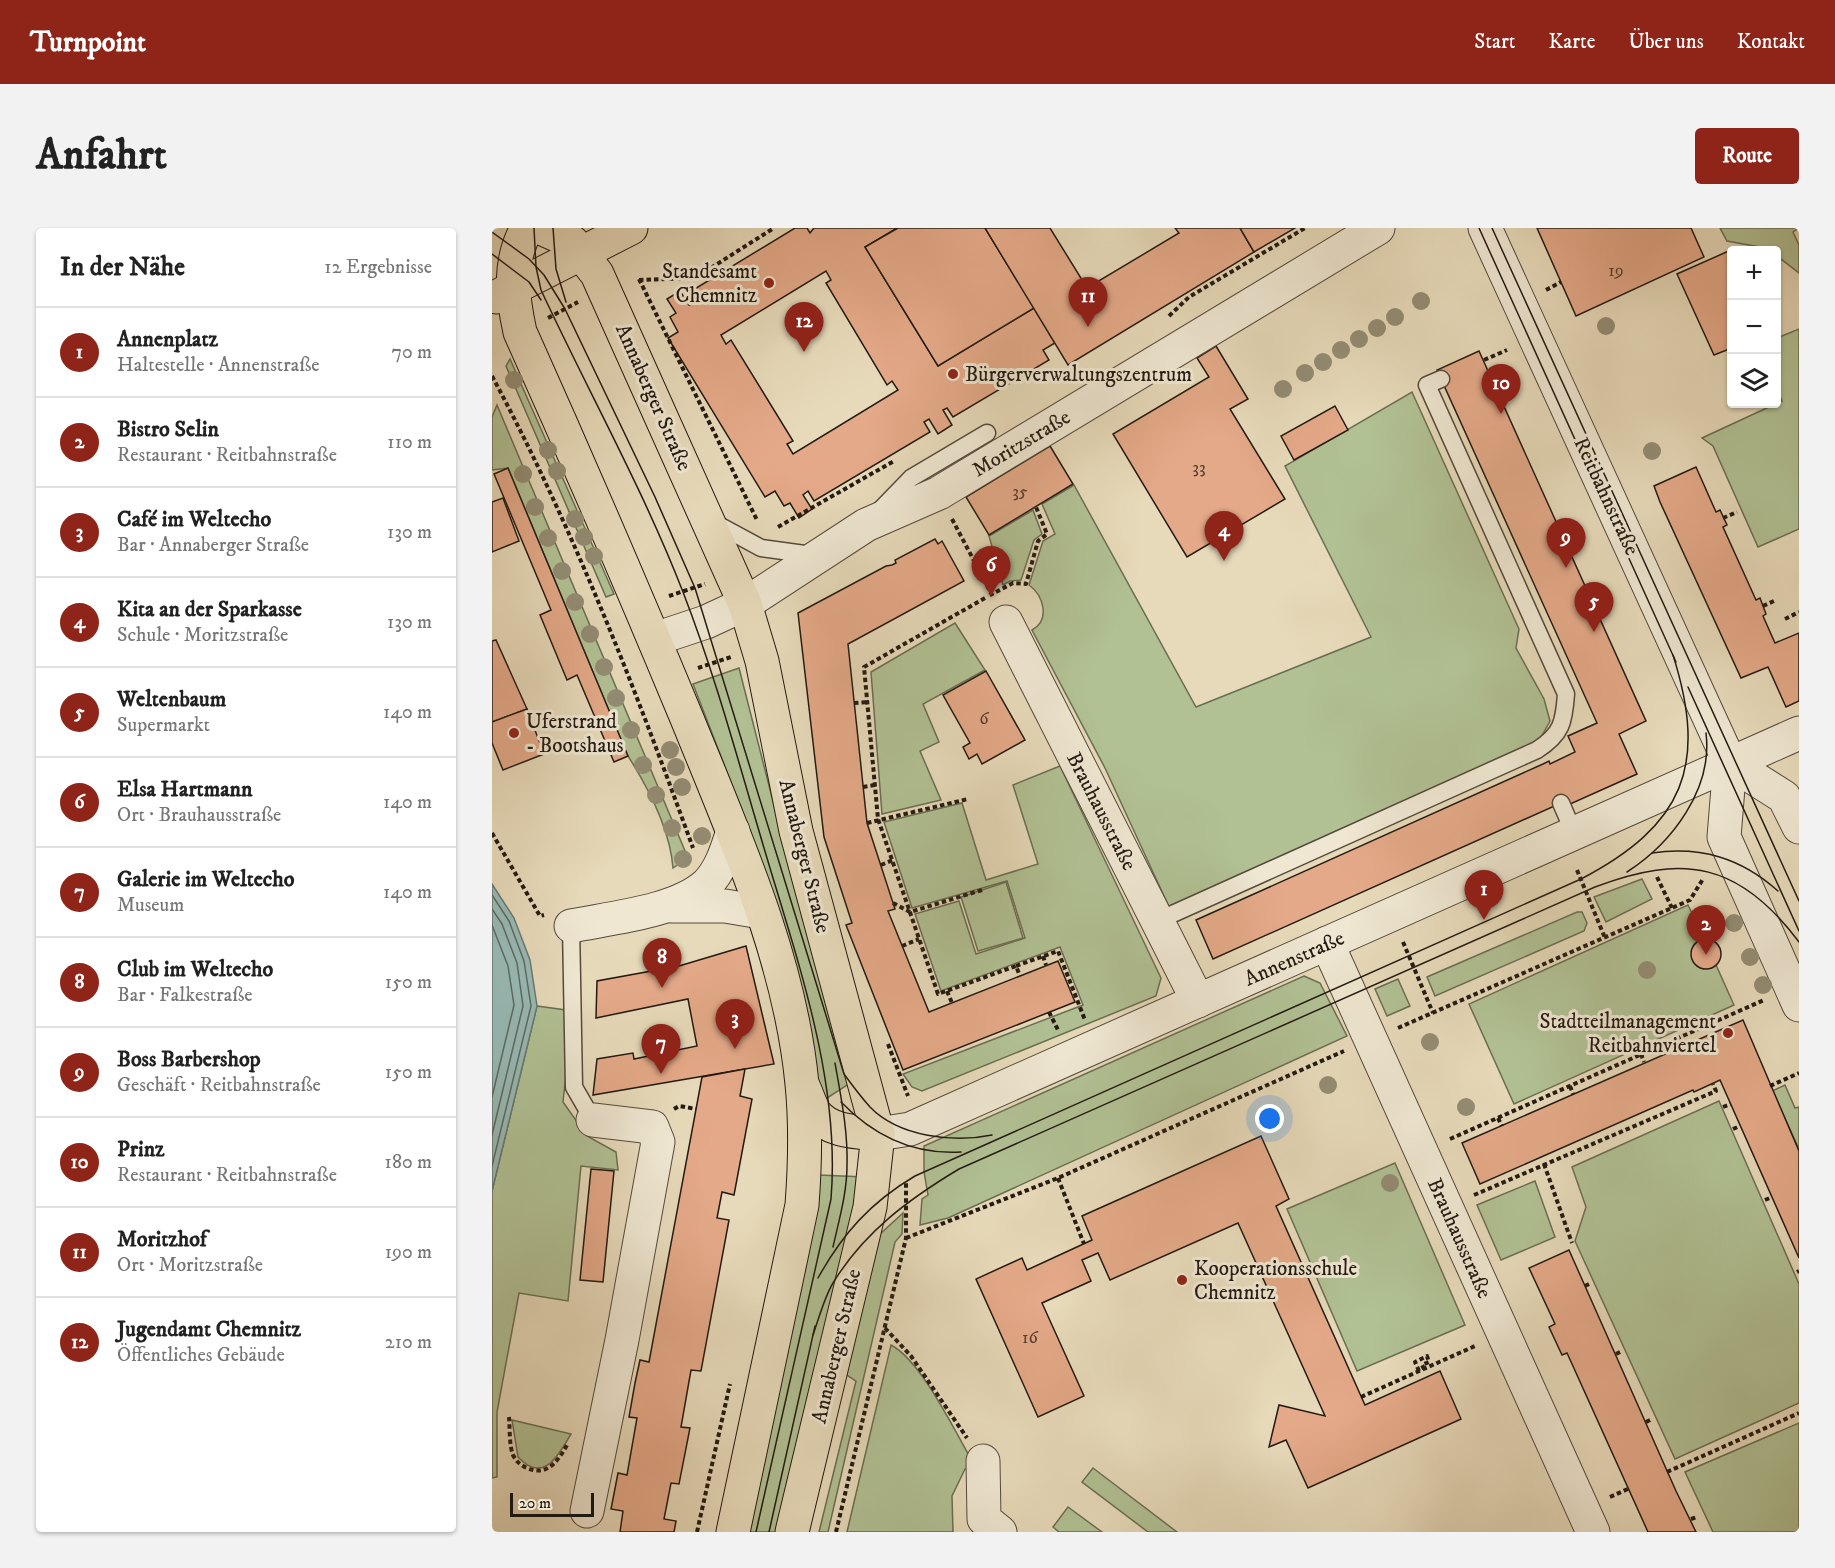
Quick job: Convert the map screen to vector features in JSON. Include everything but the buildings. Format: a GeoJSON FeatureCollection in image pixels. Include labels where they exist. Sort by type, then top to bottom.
{"type":"FeatureCollection","features":[{"type":"Feature","properties":{"kind":"main road"},"geometry":{"type":"LineString","coordinates":[[527,228],[502,294],[655,639],[733,831],[761,912],[793,1022],[802,1084],[805,1164],[801,1215],[733,1532]]}},
{"type":"Feature","properties":{"kind":"main road","name":"Annaberger Straße"},"geometry":{"type":"LineString","coordinates":[[541,228],[572,242],[584,254],[606,291],[745,604],[759,647],[796,831],[894,1132],[870,1207],[792,1532]]}},
{"type":"Feature","properties":{"kind":"main road"},"geometry":{"type":"LineString","coordinates":[[502,294],[632,228]]}},
{"type":"Feature","properties":{"kind":"main road","name":"Annenstraße"},"geometry":{"type":"LineString","coordinates":[[802,1084],[816,1113],[831,1125],[846,1131],[894,1132]]}},
{"type":"Feature","properties":{"kind":"street","name":"Moritzstraße"},"geometry":{"type":"LineString","coordinates":[[655,639],[706,622],[745,604],[866,525],[939,493],[1378,228]]}},
{"type":"Feature","properties":{"kind":"street","name":"Reitbahnstraße"},"geometry":{"type":"LineString","coordinates":[[1485,228],[1730,763],[1724,837],[1795,996]]}},
{"type":"Feature","properties":{"kind":"street","name":"Brauhausstraße"},"geometry":{"type":"LineString","coordinates":[[999,608],[1198,1001]]}},
{"type":"Feature","properties":{"kind":"street","name":"Annenstraße"},"geometry":{"type":"LineString","coordinates":[[894,1132],[1198,1001],[1799,732]]}},
{"type":"Feature","properties":{"kind":"street"},"geometry":{"type":"LineString","coordinates":[[1730,763],[1784,797],[1799,827]]}},
{"type":"Feature","properties":{"kind":"street"},"geometry":{"type":"LineString","coordinates":[[667,906],[707,884],[722,863],[733,831]]}},
{"type":"Feature","properties":{"kind":"street"},"geometry":{"type":"LineString","coordinates":[[560,920],[667,906],[725,906],[761,912]]}},
{"type":"Feature","properties":{"kind":"street","name":"Brauhausstraße"},"geometry":{"type":"LineString","coordinates":[[1327,943],[1593,1532]]}},
{"type":"Feature","properties":{"kind":"street"},"geometry":{"type":"LineString","coordinates":[[587,1511],[622,1340],[658,1143],[652,1127],[593,1120]]}},
{"type":"Feature","properties":{"kind":"street"},"geometry":{"type":"LineString","coordinates":[[983,1461],[984,1519],[1000,1532]]}},
{"type":"Feature","properties":{"kind":"lane"},"geometry":{"type":"LineString","coordinates":[[1157,921],[1527,754],[1554,739],[1564,718],[1566,694],[1427,386],[1442,379]]}},
{"type":"Feature","properties":{"kind":"lane"},"geometry":{"type":"LineString","coordinates":[[866,525],[911,478],[987,433]]}},
{"type":"Feature","properties":{"kind":"lane"},"geometry":{"type":"LineString","coordinates":[[708,518],[761,548],[797,555],[819,555]]}},
{"type":"Feature","properties":{"kind":"lane"},"geometry":{"type":"LineString","coordinates":[[1560,803],[1574,832]]}},
{"type":"Feature","properties":{"kind":"lane"},"geometry":{"type":"LineString","coordinates":[[560,920],[574,1087],[593,1120]]}},
{"type":"Feature","properties":{"kind":"path"},"geometry":{"type":"LineString","coordinates":[[606,291],[639,279],[695,278],[774,228]]}},
{"type":"Feature","properties":{"kind":"path"},"geometry":{"type":"LineString","coordinates":[[1167,319],[1189,297],[1305,228]]}},
{"type":"Feature","properties":{"kind":"path"},"geometry":{"type":"LineString","coordinates":[[492,376],[521,430],[635,690],[707,884]]}},
{"type":"Feature","properties":{"kind":"path"},"geometry":{"type":"LineString","coordinates":[[775,528],[899,458]]}},
{"type":"Feature","properties":{"kind":"path"},"geometry":{"type":"LineString","coordinates":[[939,493],[999,608]]}},
{"type":"Feature","properties":{"kind":"path"},"geometry":{"type":"LineString","coordinates":[[1036,507],[1047,534],[1038,541],[1026,584],[1013,583],[999,608],[864,667],[879,819],[938,994],[1058,951],[1095,1046]]}},
{"type":"Feature","properties":{"kind":"path"},"geometry":{"type":"LineString","coordinates":[[1723,518],[1737,512]]}},
{"type":"Feature","properties":{"kind":"path"},"geometry":{"type":"LineString","coordinates":[[603,618],[639,603],[708,583],[713,575],[730,569]]}},
{"type":"Feature","properties":{"kind":"path"},"geometry":{"type":"LineString","coordinates":[[1763,606],[1776,600]]}},
{"type":"Feature","properties":{"kind":"path"},"geometry":{"type":"LineString","coordinates":[[1785,619],[1799,612]]}},
{"type":"Feature","properties":{"kind":"path"},"geometry":{"type":"LineString","coordinates":[[635,690],[759,647]]}},
{"type":"Feature","properties":{"kind":"path"},"geometry":{"type":"LineString","coordinates":[[854,704],[868,702]]}},
{"type":"Feature","properties":{"kind":"path"},"geometry":{"type":"LineString","coordinates":[[863,787],[876,785]]}},
{"type":"Feature","properties":{"kind":"path"},"geometry":{"type":"LineString","coordinates":[[867,823],[968,799]]}},
{"type":"Feature","properties":{"kind":"path"},"geometry":{"type":"LineString","coordinates":[[492,832],[540,916],[560,920]]}},
{"type":"Feature","properties":{"kind":"path"},"geometry":{"type":"LineString","coordinates":[[881,865],[893,860]]}},
{"type":"Feature","properties":{"kind":"path"},"geometry":{"type":"LineString","coordinates":[[1577,870],[1605,938]]}},
{"type":"Feature","properties":{"kind":"path"},"geometry":{"type":"LineString","coordinates":[[1658,877],[1672,908]]}},
{"type":"Feature","properties":{"kind":"path"},"geometry":{"type":"LineString","coordinates":[[906,1238],[1058,1178],[1690,900],[1703,879]]}},
{"type":"Feature","properties":{"kind":"path"},"geometry":{"type":"LineString","coordinates":[[893,903],[910,912],[982,890]]}},
{"type":"Feature","properties":{"kind":"path"},"geometry":{"type":"LineString","coordinates":[[1391,915],[1432,1013]]}},
{"type":"Feature","properties":{"kind":"path"},"geometry":{"type":"LineString","coordinates":[[902,946],[919,939]]}},
{"type":"Feature","properties":{"kind":"path"},"geometry":{"type":"LineString","coordinates":[[1043,956],[1046,965]]}},
{"type":"Feature","properties":{"kind":"path"},"geometry":{"type":"LineString","coordinates":[[1016,966],[1020,976]]}},
{"type":"Feature","properties":{"kind":"path"},"geometry":{"type":"LineString","coordinates":[[947,991],[952,1003]]}},
{"type":"Feature","properties":{"kind":"path"},"geometry":{"type":"LineString","coordinates":[[1421,1152],[1641,1054],[1795,996]]}},
{"type":"Feature","properties":{"kind":"path"},"geometry":{"type":"LineString","coordinates":[[1641,1054],[1644,1062]]}},
{"type":"Feature","properties":{"kind":"path"},"geometry":{"type":"LineString","coordinates":[[1770,1086],[1799,1073]]}},
{"type":"Feature","properties":{"kind":"path"},"geometry":{"type":"LineString","coordinates":[[1446,1207],[1716,1091],[1713,1084]]}},
{"type":"Feature","properties":{"kind":"path"},"geometry":{"type":"LineString","coordinates":[[1570,1086],[1573,1094]]}},
{"type":"Feature","properties":{"kind":"path"},"geometry":{"type":"LineString","coordinates":[[1723,1107],[1731,1104]]}},
{"type":"Feature","properties":{"kind":"path"},"geometry":{"type":"LineString","coordinates":[[1498,1118],[1502,1125]]}},
{"type":"Feature","properties":{"kind":"path"},"geometry":{"type":"LineString","coordinates":[[1733,1129],[1740,1126]]}},
{"type":"Feature","properties":{"kind":"path"},"geometry":{"type":"LineString","coordinates":[[836,1532],[906,1238],[894,1132]]}},
{"type":"Feature","properties":{"kind":"path"},"geometry":{"type":"LineString","coordinates":[[1544,1164],[1572,1243]]}},
{"type":"Feature","properties":{"kind":"path"},"geometry":{"type":"LineString","coordinates":[[1058,1178],[1084,1244]]}},
{"type":"Feature","properties":{"kind":"path"},"geometry":{"type":"LineString","coordinates":[[1765,1200],[1772,1197]]}},
{"type":"Feature","properties":{"kind":"path"},"geometry":{"type":"LineString","coordinates":[[1585,1286],[1591,1283]]}},
{"type":"Feature","properties":{"kind":"path"},"geometry":{"type":"LineString","coordinates":[[885,1328],[911,1356],[983,1461]]}},
{"type":"Feature","properties":{"kind":"path"},"geometry":{"type":"LineString","coordinates":[[1361,1397],[1503,1333]]}},
{"type":"Feature","properties":{"kind":"path"},"geometry":{"type":"LineString","coordinates":[[1616,1354],[1622,1351]]}},
{"type":"Feature","properties":{"kind":"path"},"geometry":{"type":"LineString","coordinates":[[697,1532],[730,1382]]}},
{"type":"Feature","properties":{"kind":"path"},"geometry":{"type":"LineString","coordinates":[[1667,1472],[1799,1413]]}},
{"type":"Feature","properties":{"kind":"path"},"geometry":{"type":"LineString","coordinates":[[509,1417],[514,1459],[531,1470],[549,1468],[556,1463],[571,1439]]}},
{"type":"Feature","properties":{"kind":"path"},"geometry":{"type":"LineString","coordinates":[[1646,1422],[1652,1419]]}},
{"type":"Feature","properties":{"kind":"path"},"geometry":{"type":"LineString","coordinates":[[1691,1519],[1696,1516]]}},
{"type":"Feature","properties":{"kind":"green space"},"geometry":{"type":"Polygon","coordinates":[[[1720,228],[1799,228],[1793,232],[1799,245],[1799,273],[1781,259],[1781,246],[1754,246],[1727,241],[1720,228]]]}},
{"type":"Feature","properties":{"kind":"green space"},"geometry":{"type":"Polygon","coordinates":[[[1799,329],[1799,529],[1758,547],[1713,446],[1702,438],[1767,408],[1781,408],[1781,336],[1799,329]]]}},
{"type":"Feature","properties":{"kind":"green space"},"geometry":{"type":"Polygon","coordinates":[[[510,359],[614,594],[606,597],[506,366],[510,359]]]}},
{"type":"Feature","properties":{"kind":"green space"},"geometry":{"type":"Polygon","coordinates":[[[1412,392],[1519,629],[1516,648],[1544,699],[1550,721],[1539,741],[1170,909],[1105,768],[1032,630],[1042,620],[1043,608],[1038,595],[1029,585],[1043,541],[1055,534],[1042,504],[1074,485],[1196,707],[1371,637],[1285,466],[1412,392]]]}},
{"type":"Feature","properties":{"kind":"green space"},"geometry":{"type":"Polygon","coordinates":[[[497,405],[688,858],[673,868],[663,824],[628,756],[508,468],[492,470],[492,417],[497,405]]]}},
{"type":"Feature","properties":{"kind":"green space"},"geometry":{"type":"Polygon","coordinates":[[[1033,510],[1042,534],[1034,540],[1021,580],[1010,581],[1003,585],[989,536],[1033,510]]]}},
{"type":"Feature","properties":{"kind":"green space"},"geometry":{"type":"Polygon","coordinates":[[[955,623],[985,670],[923,704],[939,742],[920,751],[941,800],[882,814],[871,672],[955,623]]]}},
{"type":"Feature","properties":{"kind":"green space"},"geometry":{"type":"Polygon","coordinates":[[[739,668],[791,872],[855,1080],[821,1102],[795,978],[741,808],[693,684],[739,668]]]}},
{"type":"Feature","properties":{"kind":"green space"},"geometry":{"type":"Polygon","coordinates":[[[1060,766],[1161,978],[1156,996],[922,1091],[912,1087],[903,1074],[1083,1005],[1060,947],[941,991],[915,914],[959,901],[976,954],[1025,938],[1007,881],[912,908],[884,822],[962,803],[986,880],[1038,864],[1013,785],[1060,766]]]}},
{"type":"Feature","properties":{"kind":"green space"},"geometry":{"type":"Polygon","coordinates":[[[1642,879],[1652,899],[1606,922],[1594,897],[1642,879]]]}},
{"type":"Feature","properties":{"kind":"green space"},"geometry":{"type":"Polygon","coordinates":[[[1006,882],[1023,938],[978,951],[961,897],[1006,882]]]}},
{"type":"Feature","properties":{"kind":"green space"},"geometry":{"type":"Polygon","coordinates":[[[1688,905],[1705,940],[1693,947],[1693,961],[1703,969],[1716,965],[1734,1005],[1514,1104],[1469,1004],[1688,905]]]}},
{"type":"Feature","properties":{"kind":"green space"},"geometry":{"type":"Polygon","coordinates":[[[1577,912],[1582,912],[1587,923],[1584,931],[1435,996],[1427,977],[1577,912]]]}},
{"type":"Feature","properties":{"kind":"green space"},"geometry":{"type":"Polygon","coordinates":[[[1304,976],[1320,983],[1347,1036],[948,1218],[920,1225],[922,1199],[928,1195],[924,1172],[924,1146],[1304,976]]]}},
{"type":"Feature","properties":{"kind":"green space"},"geometry":{"type":"Polygon","coordinates":[[[1398,979],[1410,1006],[1387,1016],[1375,989],[1398,979]]]}},
{"type":"Feature","properties":{"kind":"green space"},"geometry":{"type":"Polygon","coordinates":[[[537,1006],[566,1010],[568,1055],[563,1102],[587,1136],[616,1152],[618,1170],[581,1166],[568,1301],[519,1293],[497,1412],[497,1477],[492,1478],[492,1191],[537,1006]]]}},
{"type":"Feature","properties":{"kind":"green space"},"geometry":{"type":"Polygon","coordinates":[[[1785,1085],[1795,1108],[1799,1107],[1799,1149],[1772,1091],[1785,1085]]]}},
{"type":"Feature","properties":{"kind":"green space"},"geometry":{"type":"Polygon","coordinates":[[[1719,1101],[1799,1284],[1799,1403],[1675,1459],[1575,1241],[1586,1207],[1572,1167],[1719,1101]]]}},
{"type":"Feature","properties":{"kind":"green space"},"geometry":{"type":"Polygon","coordinates":[[[1395,1163],[1465,1325],[1357,1371],[1287,1209],[1395,1163]]]}},
{"type":"Feature","properties":{"kind":"green space"},"geometry":{"type":"Polygon","coordinates":[[[818,1175],[866,1177],[779,1532],[746,1532],[818,1175]]]}},
{"type":"Feature","properties":{"kind":"green space"},"geometry":{"type":"Polygon","coordinates":[[[1535,1181],[1555,1237],[1501,1260],[1477,1205],[1535,1181]]]}},
{"type":"Feature","properties":{"kind":"green space"},"geometry":{"type":"Polygon","coordinates":[[[903,1213],[902,1234],[895,1242],[828,1532],[819,1532],[856,1381],[845,1374],[878,1236],[903,1213]]]}},
{"type":"Feature","properties":{"kind":"green space"},"geometry":{"type":"Polygon","coordinates":[[[891,1345],[903,1353],[915,1366],[975,1466],[965,1469],[952,1496],[953,1532],[847,1532],[891,1345]]]}},
{"type":"Feature","properties":{"kind":"green space"},"geometry":{"type":"Polygon","coordinates":[[[512,1420],[571,1434],[550,1464],[536,1468],[527,1465],[518,1457],[512,1420]]]}},
{"type":"Feature","properties":{"kind":"green space"},"geometry":{"type":"Polygon","coordinates":[[[1799,1423],[1799,1532],[1713,1532],[1685,1472],[1799,1423]]]}},
{"type":"Feature","properties":{"kind":"green space"},"geometry":{"type":"Polygon","coordinates":[[[1093,1468],[1177,1532],[1148,1532],[1082,1482],[1093,1468]]]}},
{"type":"Feature","properties":{"kind":"green space"},"geometry":{"type":"Polygon","coordinates":[[[1068,1507],[1102,1532],[1059,1532],[1053,1527],[1068,1507]]]}},
{"type":"Feature","properties":{"kind":"water"},"geometry":{"type":"Polygon","coordinates":[[[492,884],[514,918],[530,960],[537,1006],[492,1191],[492,884]]]}},
{"type":"Feature","properties":{"kind":"tram line"},"geometry":{"type":"LineString","coordinates":[[534,228],[536,267],[541,290],[651,516],[696,627],[731,734],[796,956],[825,1077],[832,1158],[831,1199],[756,1532]]}},
{"type":"Feature","properties":{"kind":"tram line"},"geometry":{"type":"LineString","coordinates":[[553,228],[556,269],[566,302]]}},
{"type":"Feature","properties":{"kind":"tram line"},"geometry":{"type":"LineString","coordinates":[[1479,228],[1676,662]]}},
{"type":"Feature","properties":{"kind":"tram line"},"geometry":{"type":"LineString","coordinates":[[1492,228],[1799,901]]}},
{"type":"Feature","properties":{"kind":"tram line"},"geometry":{"type":"LineString","coordinates":[[492,232],[529,259],[544,275],[565,309],[655,497],[695,588],[844,1074],[870,1107],[896,1125],[911,1131],[944,1138],[992,1135]]}},
{"type":"Feature","properties":{"kind":"tram line"},"geometry":{"type":"LineString","coordinates":[[492,254],[529,282],[541,300]]}},
{"type":"Feature","properties":{"kind":"tram line"},"geometry":{"type":"LineString","coordinates":[[818,1278],[859,1220],[885,1197],[915,1176],[1581,879],[1616,858],[1644,837],[1665,814],[1679,788],[1686,760],[1688,729],[1683,694],[1673,655]]}},
{"type":"Feature","properties":{"kind":"tram line"},"geometry":{"type":"LineString","coordinates":[[1688,687],[1799,931]]}},
{"type":"Feature","properties":{"kind":"tram line"},"geometry":{"type":"LineString","coordinates":[[1627,872],[1659,846],[1686,813],[1703,774],[1706,733]]}},
{"type":"Feature","properties":{"kind":"tram line"},"geometry":{"type":"LineString","coordinates":[[1652,853],[1687,851],[1720,857],[1750,870],[1778,891]]}},
{"type":"Feature","properties":{"kind":"tram line"},"geometry":{"type":"LineString","coordinates":[[813,1335],[833,1283],[873,1232],[905,1205],[959,1169],[1595,887],[1627,876],[1656,870],[1683,869],[1708,872],[1732,881],[1755,895],[1799,942]]}},
{"type":"Feature","properties":{"kind":"tram line"},"geometry":{"type":"LineString","coordinates":[[833,1247],[847,1175],[845,1127],[835,1063]]}},
{"type":"Feature","properties":{"kind":"tram line"},"geometry":{"type":"LineString","coordinates":[[841,1102],[867,1125],[895,1141],[927,1150],[961,1152]]}},
{"type":"Feature","properties":{"kind":"tram line"},"geometry":{"type":"LineString","coordinates":[[769,1532],[815,1326]]}},
{"type":"Feature","properties":{"kind":"place","name":"Standesamt Chemnitz"},"geometry":{"type":"Point","coordinates":[769,283]}},
{"type":"Feature","properties":{"kind":"place","name":"Moritzhof"},"geometry":{"type":"Point","coordinates":[1088,327]}},
{"type":"Feature","properties":{"kind":"place","name":"Jugendamt Chemnitz"},"geometry":{"type":"Point","coordinates":[804,352]}},
{"type":"Feature","properties":{"kind":"place","name":"Bürgerverwaltungszentrum"},"geometry":{"type":"Point","coordinates":[953,374]}},
{"type":"Feature","properties":{"kind":"place","name":"Prinz"},"geometry":{"type":"Point","coordinates":[1501,414]}},
{"type":"Feature","properties":{"kind":"place","name":"Kita an der Sparkasse"},"geometry":{"type":"Point","coordinates":[1224,561]}},
{"type":"Feature","properties":{"kind":"place","name":"Boss Barbershop"},"geometry":{"type":"Point","coordinates":[1566,568]}},
{"type":"Feature","properties":{"kind":"place","name":"Elsa Hartmann"},"geometry":{"type":"Point","coordinates":[991,596]}},
{"type":"Feature","properties":{"kind":"place","name":"Weltenbaum"},"geometry":{"type":"Point","coordinates":[1594,632]}},
{"type":"Feature","properties":{"kind":"place","name":"Uferstrand - Bootshaus"},"geometry":{"type":"Point","coordinates":[514,733]}},
{"type":"Feature","properties":{"kind":"place","name":"Annenplatz"},"geometry":{"type":"Point","coordinates":[1484,920]}},
{"type":"Feature","properties":{"kind":"place","name":"Bistro Selin"},"geometry":{"type":"Point","coordinates":[1706,955]}},
{"type":"Feature","properties":{"kind":"place","name":"Club im Weltecho"},"geometry":{"type":"Point","coordinates":[662,988]}},
{"type":"Feature","properties":{"kind":"place","name":"Stadtteilmanagement Reitbahnviertel"},"geometry":{"type":"Point","coordinates":[1728,1033]}},
{"type":"Feature","properties":{"kind":"place","name":"Café im Weltecho"},"geometry":{"type":"Point","coordinates":[735,1049]}},
{"type":"Feature","properties":{"kind":"place","name":"Galerie im Weltecho"},"geometry":{"type":"Point","coordinates":[661,1074]}},
{"type":"Feature","properties":{"kind":"place","name":"Kooperationsschule Chemnitz"},"geometry":{"type":"Point","coordinates":[1182,1280]}}]}
